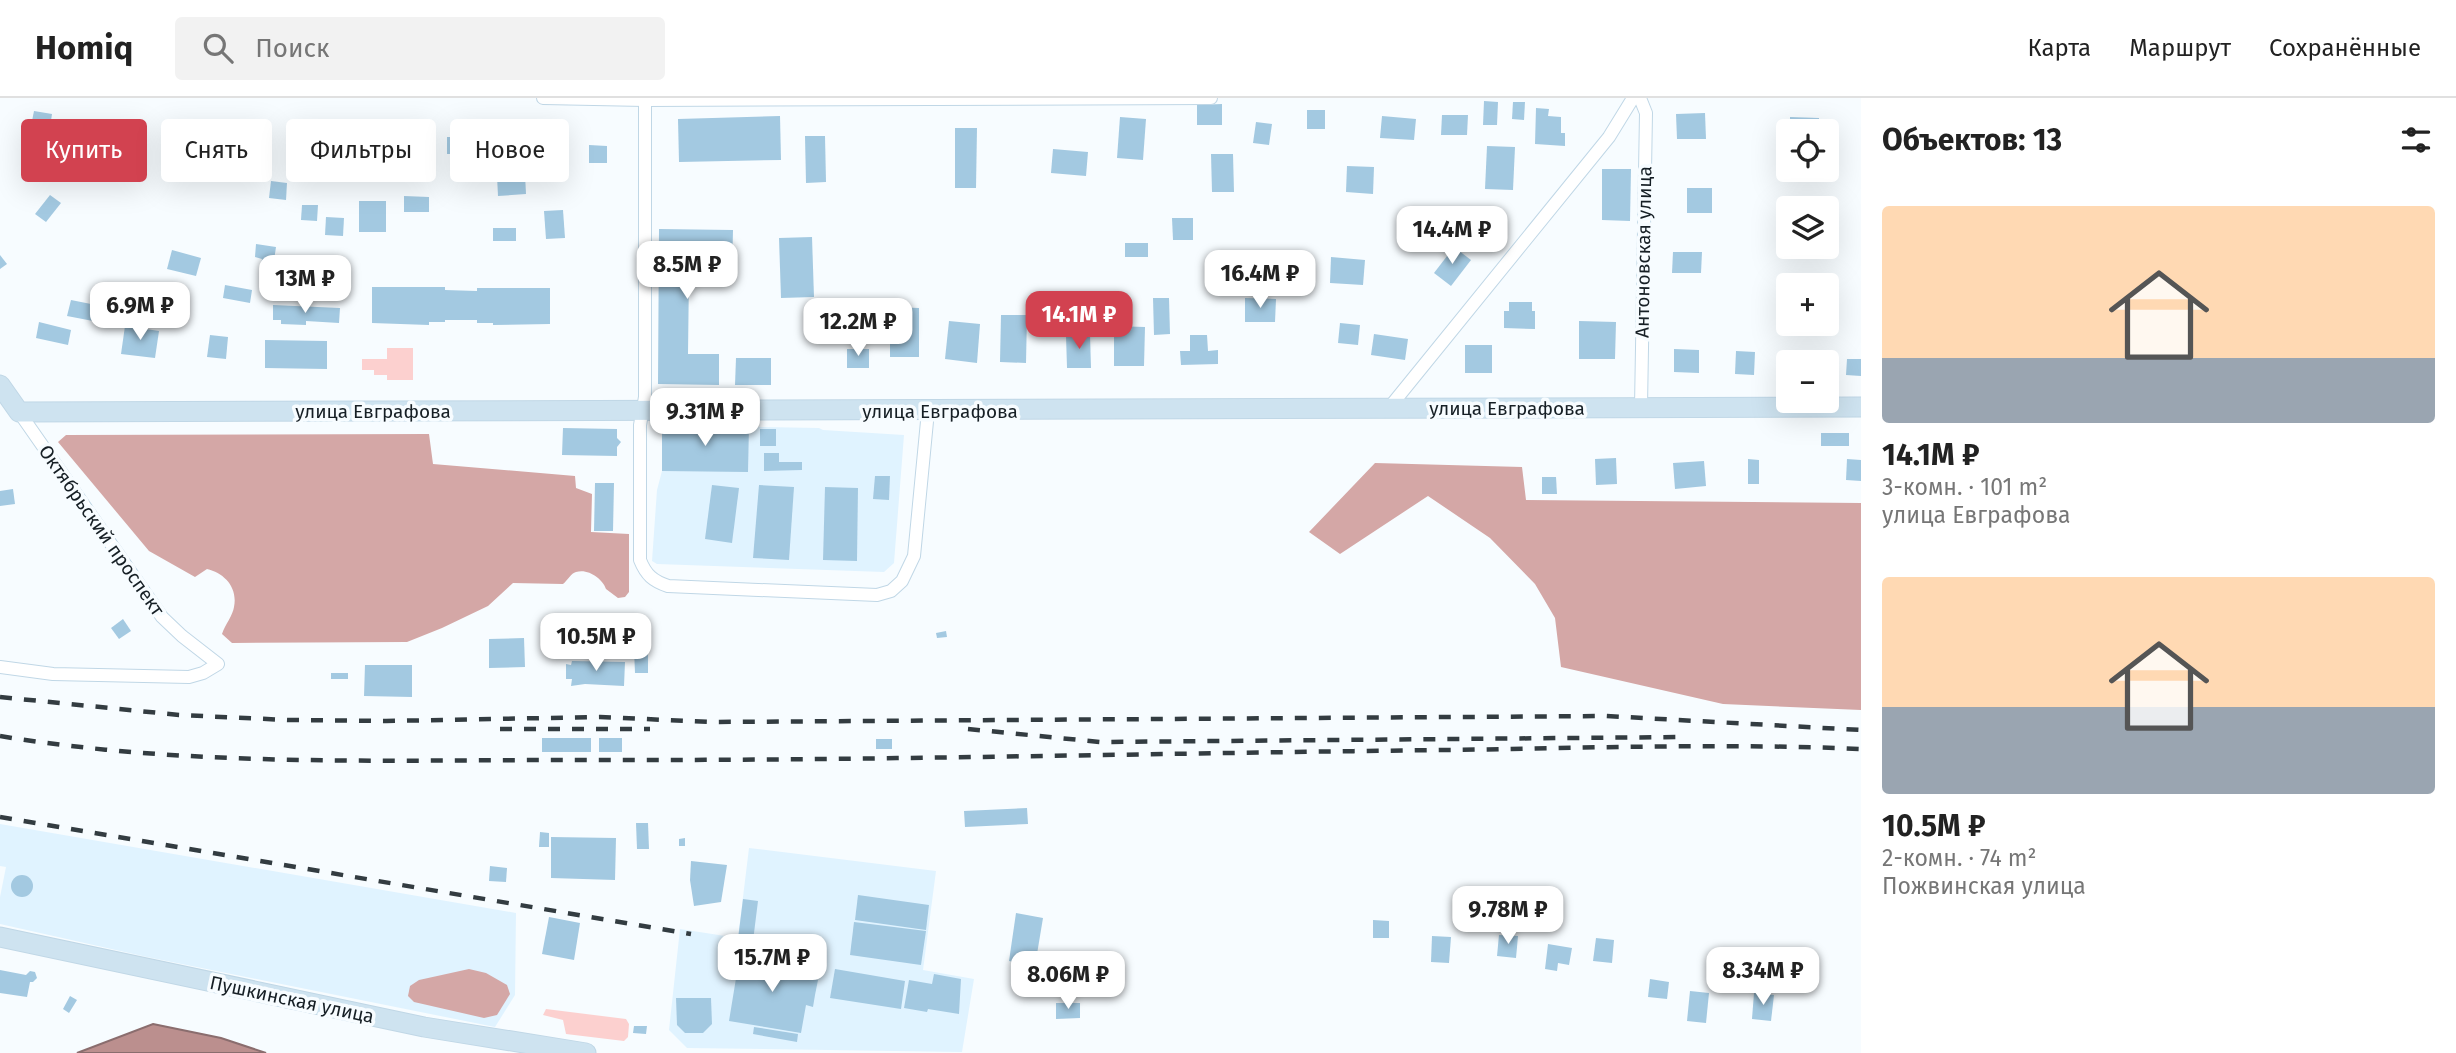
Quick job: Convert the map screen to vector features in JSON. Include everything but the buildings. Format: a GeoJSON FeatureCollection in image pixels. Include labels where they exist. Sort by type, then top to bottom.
{"type":"FeatureCollection","features":[{"type":"Feature","properties":{"kind":"street"},"geometry":{"type":"LineString","coordinates":[[543,98],[1211,98]]}},
{"type":"Feature","properties":{"kind":"street"},"geometry":{"type":"LineString","coordinates":[[1389,408],[1609,137],[1633,98]]}},
{"type":"Feature","properties":{"kind":"street","name":"Антоновская улица"},"geometry":{"type":"LineString","coordinates":[[1640,98],[1646,113],[1641,407]]}},
{"type":"Feature","properties":{"kind":"street"},"geometry":{"type":"LineString","coordinates":[[645,99],[645,397],[640,425],[640,560],[645,573],[655,582],[668,586],[877,595],[891,591],[902,581],[914,556],[928,411]]}},
{"type":"Feature","properties":{"kind":"street","name":"Октябрьский проспект"},"geometry":{"type":"LineString","coordinates":[[0,385],[162,617],[218,664],[189,677],[53,674],[0,667]]}},
{"type":"Feature","properties":{"kind":"street","name":"улица Евграфова"},"geometry":{"type":"LineString","coordinates":[[19,412],[1861,407]]}},
{"type":"Feature","properties":{"kind":"street","name":"Пушкинская улица"},"geometry":{"type":"LineString","coordinates":[[0,937],[424,1027],[586,1053]]}},
{"type":"Feature","properties":{"kind":"shaded area"},"geometry":{"type":"Polygon","coordinates":[[[387,348],[413,348],[413,380],[387,380],[387,375],[374,375],[374,370],[362,370],[362,359],[387,359],[387,348]]]}},
{"type":"Feature","properties":{"kind":"shaded area"},"geometry":{"type":"Polygon","coordinates":[[[662,425],[819,428],[904,435],[894,563],[884,572],[657,564],[652,561],[657,490],[662,471],[662,425]]]}},
{"type":"Feature","properties":{"kind":"shaded area"},"geometry":{"type":"Polygon","coordinates":[[[429,434],[433,464],[575,476],[576,488],[592,494],[591,532],[629,534],[629,592],[625,597],[618,598],[594,575],[581,571],[573,574],[563,584],[513,583],[488,606],[407,642],[232,643],[222,634],[235,600],[228,582],[207,569],[195,577],[149,551],[58,442],[66,435],[429,434]]]}},
{"type":"Feature","properties":{"kind":"shaded area"},"geometry":{"type":"Polygon","coordinates":[[[1375,463],[1522,467],[1526,500],[1861,503],[1861,710],[1723,704],[1561,667],[1555,618],[1535,584],[1490,538],[1428,496],[1340,554],[1309,532],[1375,463]]]}},
{"type":"Feature","properties":{"kind":"shaded area"},"geometry":{"type":"Polygon","coordinates":[[[0,824],[516,913],[515,995],[495,1027],[147,957],[0,924],[0,897],[6,867],[0,866],[0,824]]]}},
{"type":"Feature","properties":{"kind":"shaded area"},"geometry":{"type":"Polygon","coordinates":[[[749,848],[936,871],[923,970],[974,979],[962,1052],[687,1048],[669,1030],[680,929],[738,938],[749,848]]]}},
{"type":"Feature","properties":{"kind":"shaded area"},"geometry":{"type":"Polygon","coordinates":[[[469,969],[486,973],[507,985],[510,994],[497,1015],[484,1018],[414,1002],[408,996],[410,986],[419,980],[469,969]]]}},
{"type":"Feature","properties":{"kind":"shaded area"},"geometry":{"type":"Polygon","coordinates":[[[546,1009],[626,1019],[629,1024],[628,1037],[624,1041],[566,1034],[563,1020],[543,1015],[546,1009]]]}},
{"type":"Feature","properties":{"kind":"shaded area"},"geometry":{"type":"Polygon","coordinates":[[[153,1024],[221,1038],[266,1053],[77,1053],[153,1024]]]}},
{"type":"Feature","properties":{"kind":"railway"},"geometry":{"type":"LineString","coordinates":[[0,697],[179,715],[288,720],[600,717],[711,722],[1606,716],[1861,730]]}},
{"type":"Feature","properties":{"kind":"railway"},"geometry":{"type":"LineString","coordinates":[[500,729],[650,729]]}},
{"type":"Feature","properties":{"kind":"railway"},"geometry":{"type":"LineString","coordinates":[[968,729],[1100,742],[1685,737]]}},
{"type":"Feature","properties":{"kind":"railway"},"geometry":{"type":"LineString","coordinates":[[0,736],[142,753],[356,761],[790,759],[1655,746],[1861,749]]}},
{"type":"Feature","properties":{"kind":"railway"},"geometry":{"type":"LineString","coordinates":[[0,817],[691,934]]}}]}
